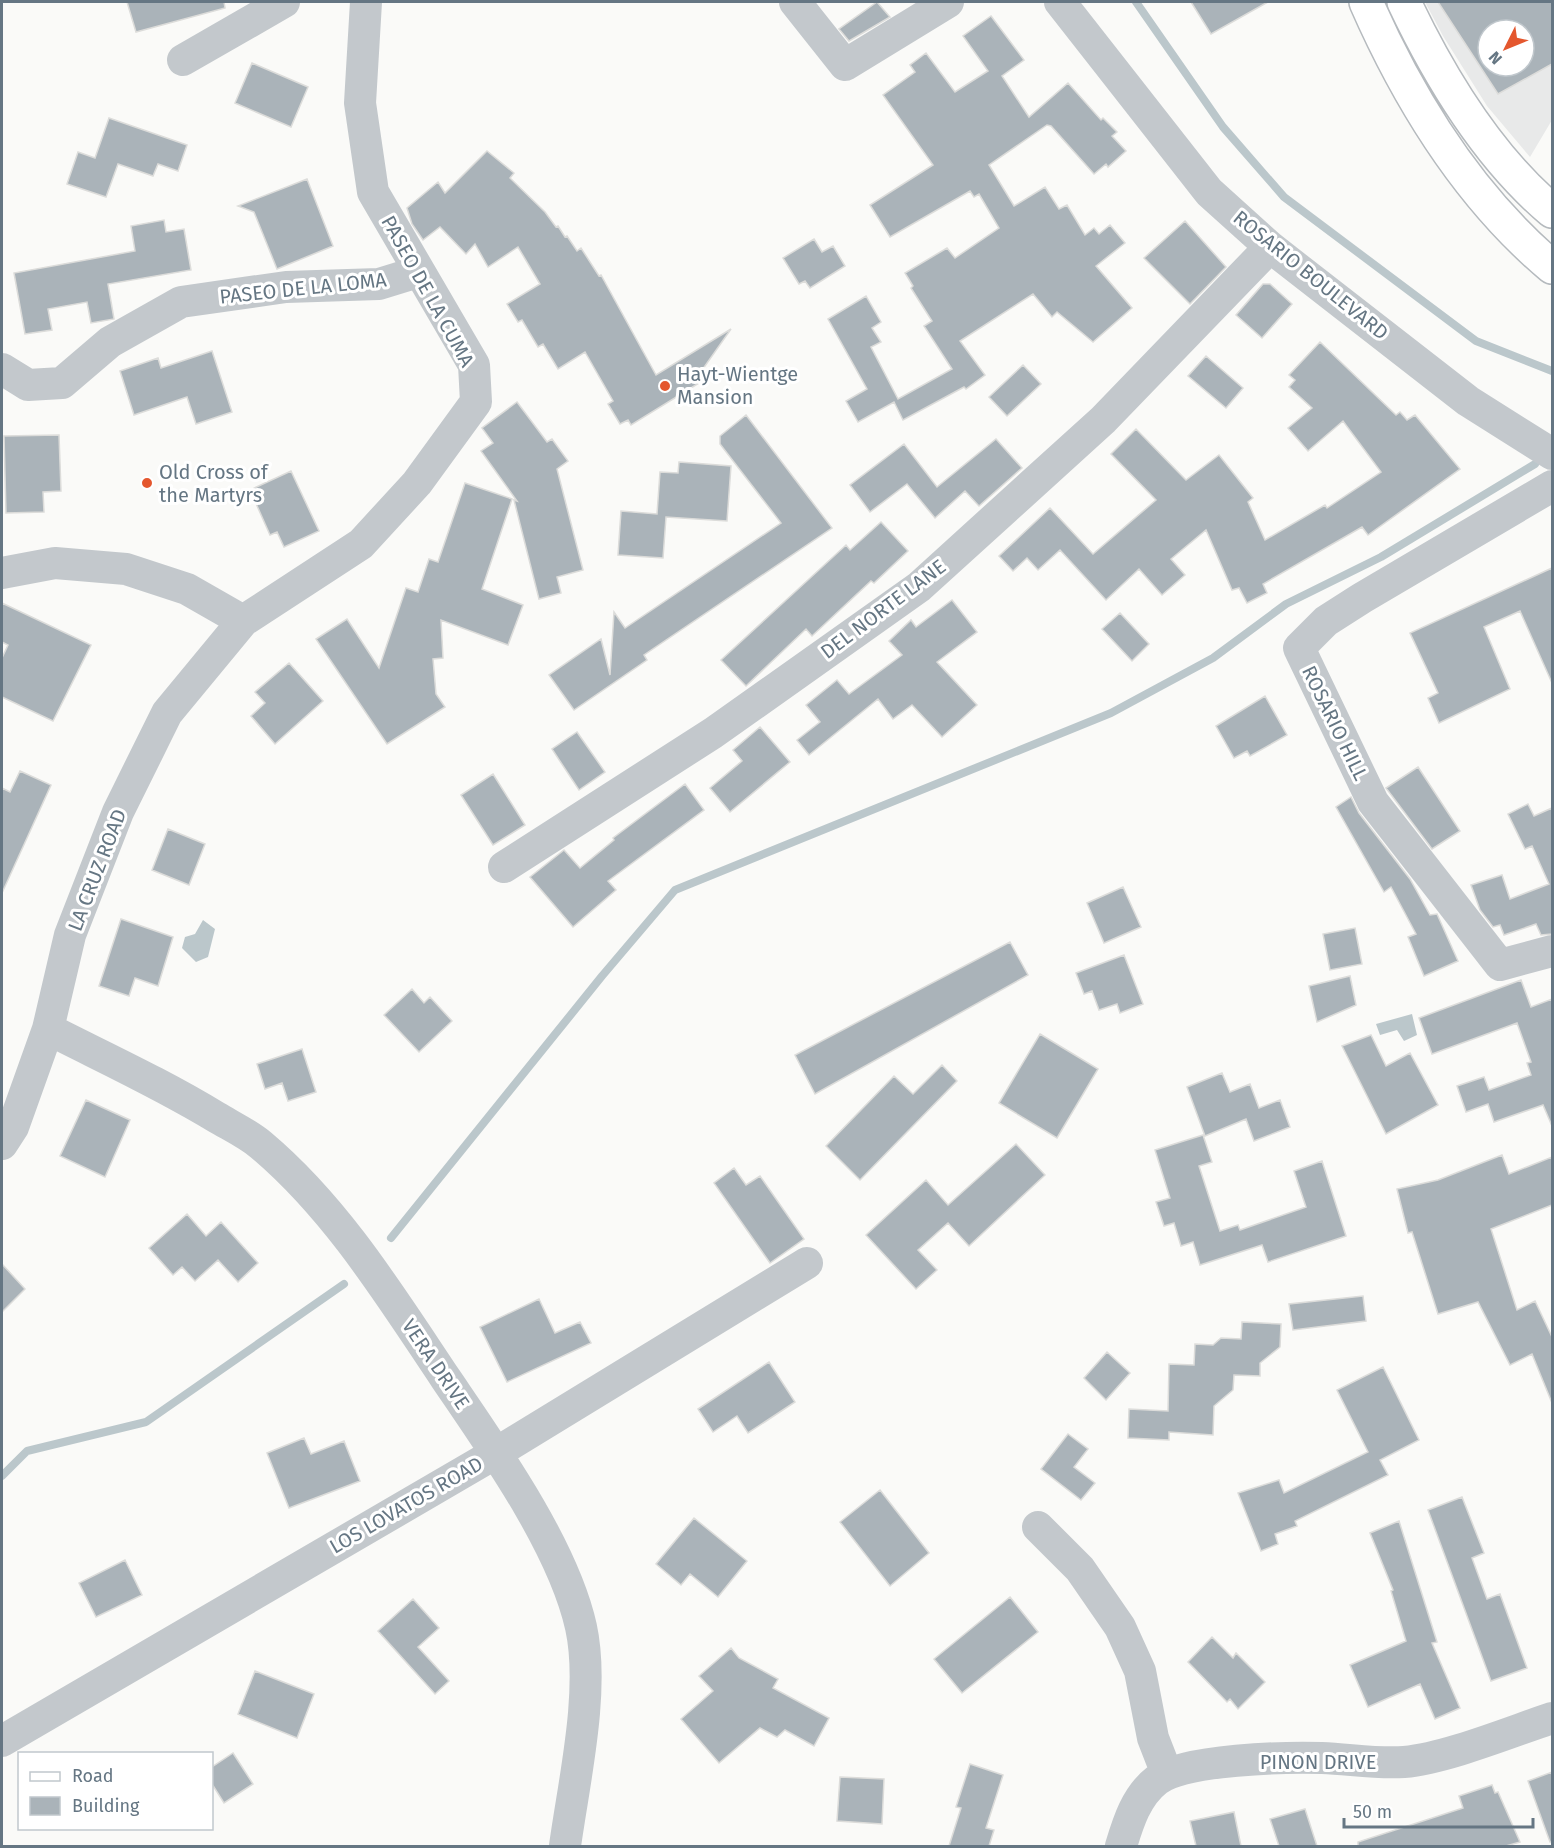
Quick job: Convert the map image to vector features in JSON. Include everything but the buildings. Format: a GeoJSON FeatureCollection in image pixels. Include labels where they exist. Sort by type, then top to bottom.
{"type":"FeatureCollection","features":[{"type":"Feature","properties":{"kind":"main road"},"geometry":{"type":"LineString","coordinates":[[1366,2],[1400,76],[1428,122],[1504,220],[1552,267]]}},
{"type":"Feature","properties":{"kind":"main road"},"geometry":{"type":"LineString","coordinates":[[1404,2],[1430,56],[1483,136],[1529,191],[1552,210]]}},
{"type":"Feature","properties":{"kind":"street"},"geometry":{"type":"LineString","coordinates":[[183,60],[284,2]]}},
{"type":"Feature","properties":{"kind":"street","name":"PASEO DE LA CUMA"},"geometry":{"type":"LineString","coordinates":[[243,621],[361,544],[417,483],[476,402],[474,365],[437,298],[418,272],[373,192],[360,103],[366,2]]}},
{"type":"Feature","properties":{"kind":"street"},"geometry":{"type":"LineString","coordinates":[[795,2],[845,65],[948,2]]}},
{"type":"Feature","properties":{"kind":"street","name":"ROSARIO BOULEVARD"},"geometry":{"type":"LineString","coordinates":[[1060,2],[1209,192],[1270,247],[1468,401],[1552,454]]}},
{"type":"Feature","properties":{"kind":"street","name":"DEL NORTE LANE"},"geometry":{"type":"LineString","coordinates":[[504,867],[713,733],[919,587],[1103,420],[1270,247]]}},
{"type":"Feature","properties":{"kind":"street","name":"PASEO DE LA LOMA"},"geometry":{"type":"LineString","coordinates":[[2,369],[28,385],[62,383],[110,342],[181,302],[286,287],[379,284],[418,272]]}},
{"type":"Feature","properties":{"kind":"street","name":"ROSARIO HILL"},"geometry":{"type":"LineString","coordinates":[[1552,486],[1326,621],[1299,648],[1373,802],[1500,965],[1552,951]]}},
{"type":"Feature","properties":{"kind":"street"},"geometry":{"type":"LineString","coordinates":[[2,573],[55,563],[126,569],[187,589],[243,621]]}},
{"type":"Feature","properties":{"kind":"street","name":"LA CRUZ ROAD"},"geometry":{"type":"LineString","coordinates":[[2,1144],[13,1127],[48,1029],[70,935],[118,812],[167,713],[243,621]]}},
{"type":"Feature","properties":{"kind":"street","name":"VERA DRIVE"},"geometry":{"type":"LineString","coordinates":[[48,1029],[187,1099],[250,1138],[307,1188],[390,1296],[496,1453],[558,1565],[581,1628],[585,1678],[565,1846]]}},
{"type":"Feature","properties":{"kind":"street","name":"LOS LOVATOS ROAD"},"geometry":{"type":"LineString","coordinates":[[2,1741],[496,1453],[807,1263]]}},
{"type":"Feature","properties":{"kind":"street"},"geometry":{"type":"LineString","coordinates":[[1038,1527],[1058,1544],[1086,1577],[1120,1627],[1140,1671],[1153,1738],[1167,1774]]}},
{"type":"Feature","properties":{"kind":"street","name":"PINON DRIVE"},"geometry":{"type":"LineString","coordinates":[[1121,1846],[1139,1801],[1147,1789],[1167,1774],[1189,1766],[1300,1758],[1388,1762],[1416,1760],[1552,1718]]}},
{"type":"Feature","properties":{"kind":"shaded area"},"geometry":{"type":"Polygon","coordinates":[[[1425,2],[1552,2],[1552,120],[1530,157],[1487,106],[1443,36],[1425,2]]]}},
{"type":"Feature","properties":{"kind":"shaded area"},"geometry":{"type":"Polygon","coordinates":[[[203,920],[215,929],[208,957],[196,962],[182,948],[185,937],[195,934],[203,920]]]}},
{"type":"Feature","properties":{"kind":"shaded area"},"geometry":{"type":"Polygon","coordinates":[[[1412,1014],[1417,1035],[1404,1041],[1397,1030],[1380,1035],[1376,1024],[1412,1014]]]}},
{"type":"Feature","properties":{"kind":"waterway"},"geometry":{"type":"LineString","coordinates":[[1136,2],[1223,127],[1284,197],[1476,341],[1552,371]]}},
{"type":"Feature","properties":{"kind":"waterway"},"geometry":{"type":"LineString","coordinates":[[391,1238],[602,976],[675,890],[1111,713],[1213,658],[1286,604],[1381,557],[1535,464]]}},
{"type":"Feature","properties":{"kind":"waterway"},"geometry":{"type":"LineString","coordinates":[[2,1476],[27,1451],[146,1422],[344,1284]]}},
{"type":"Feature","properties":{"kind":"place","name":"Hayt-Wientge Mansion"},"geometry":{"type":"Point","coordinates":[665,386]}},
{"type":"Feature","properties":{"kind":"place","name":"Old Cross of the Martyrs"},"geometry":{"type":"Point","coordinates":[147,483]}}]}
